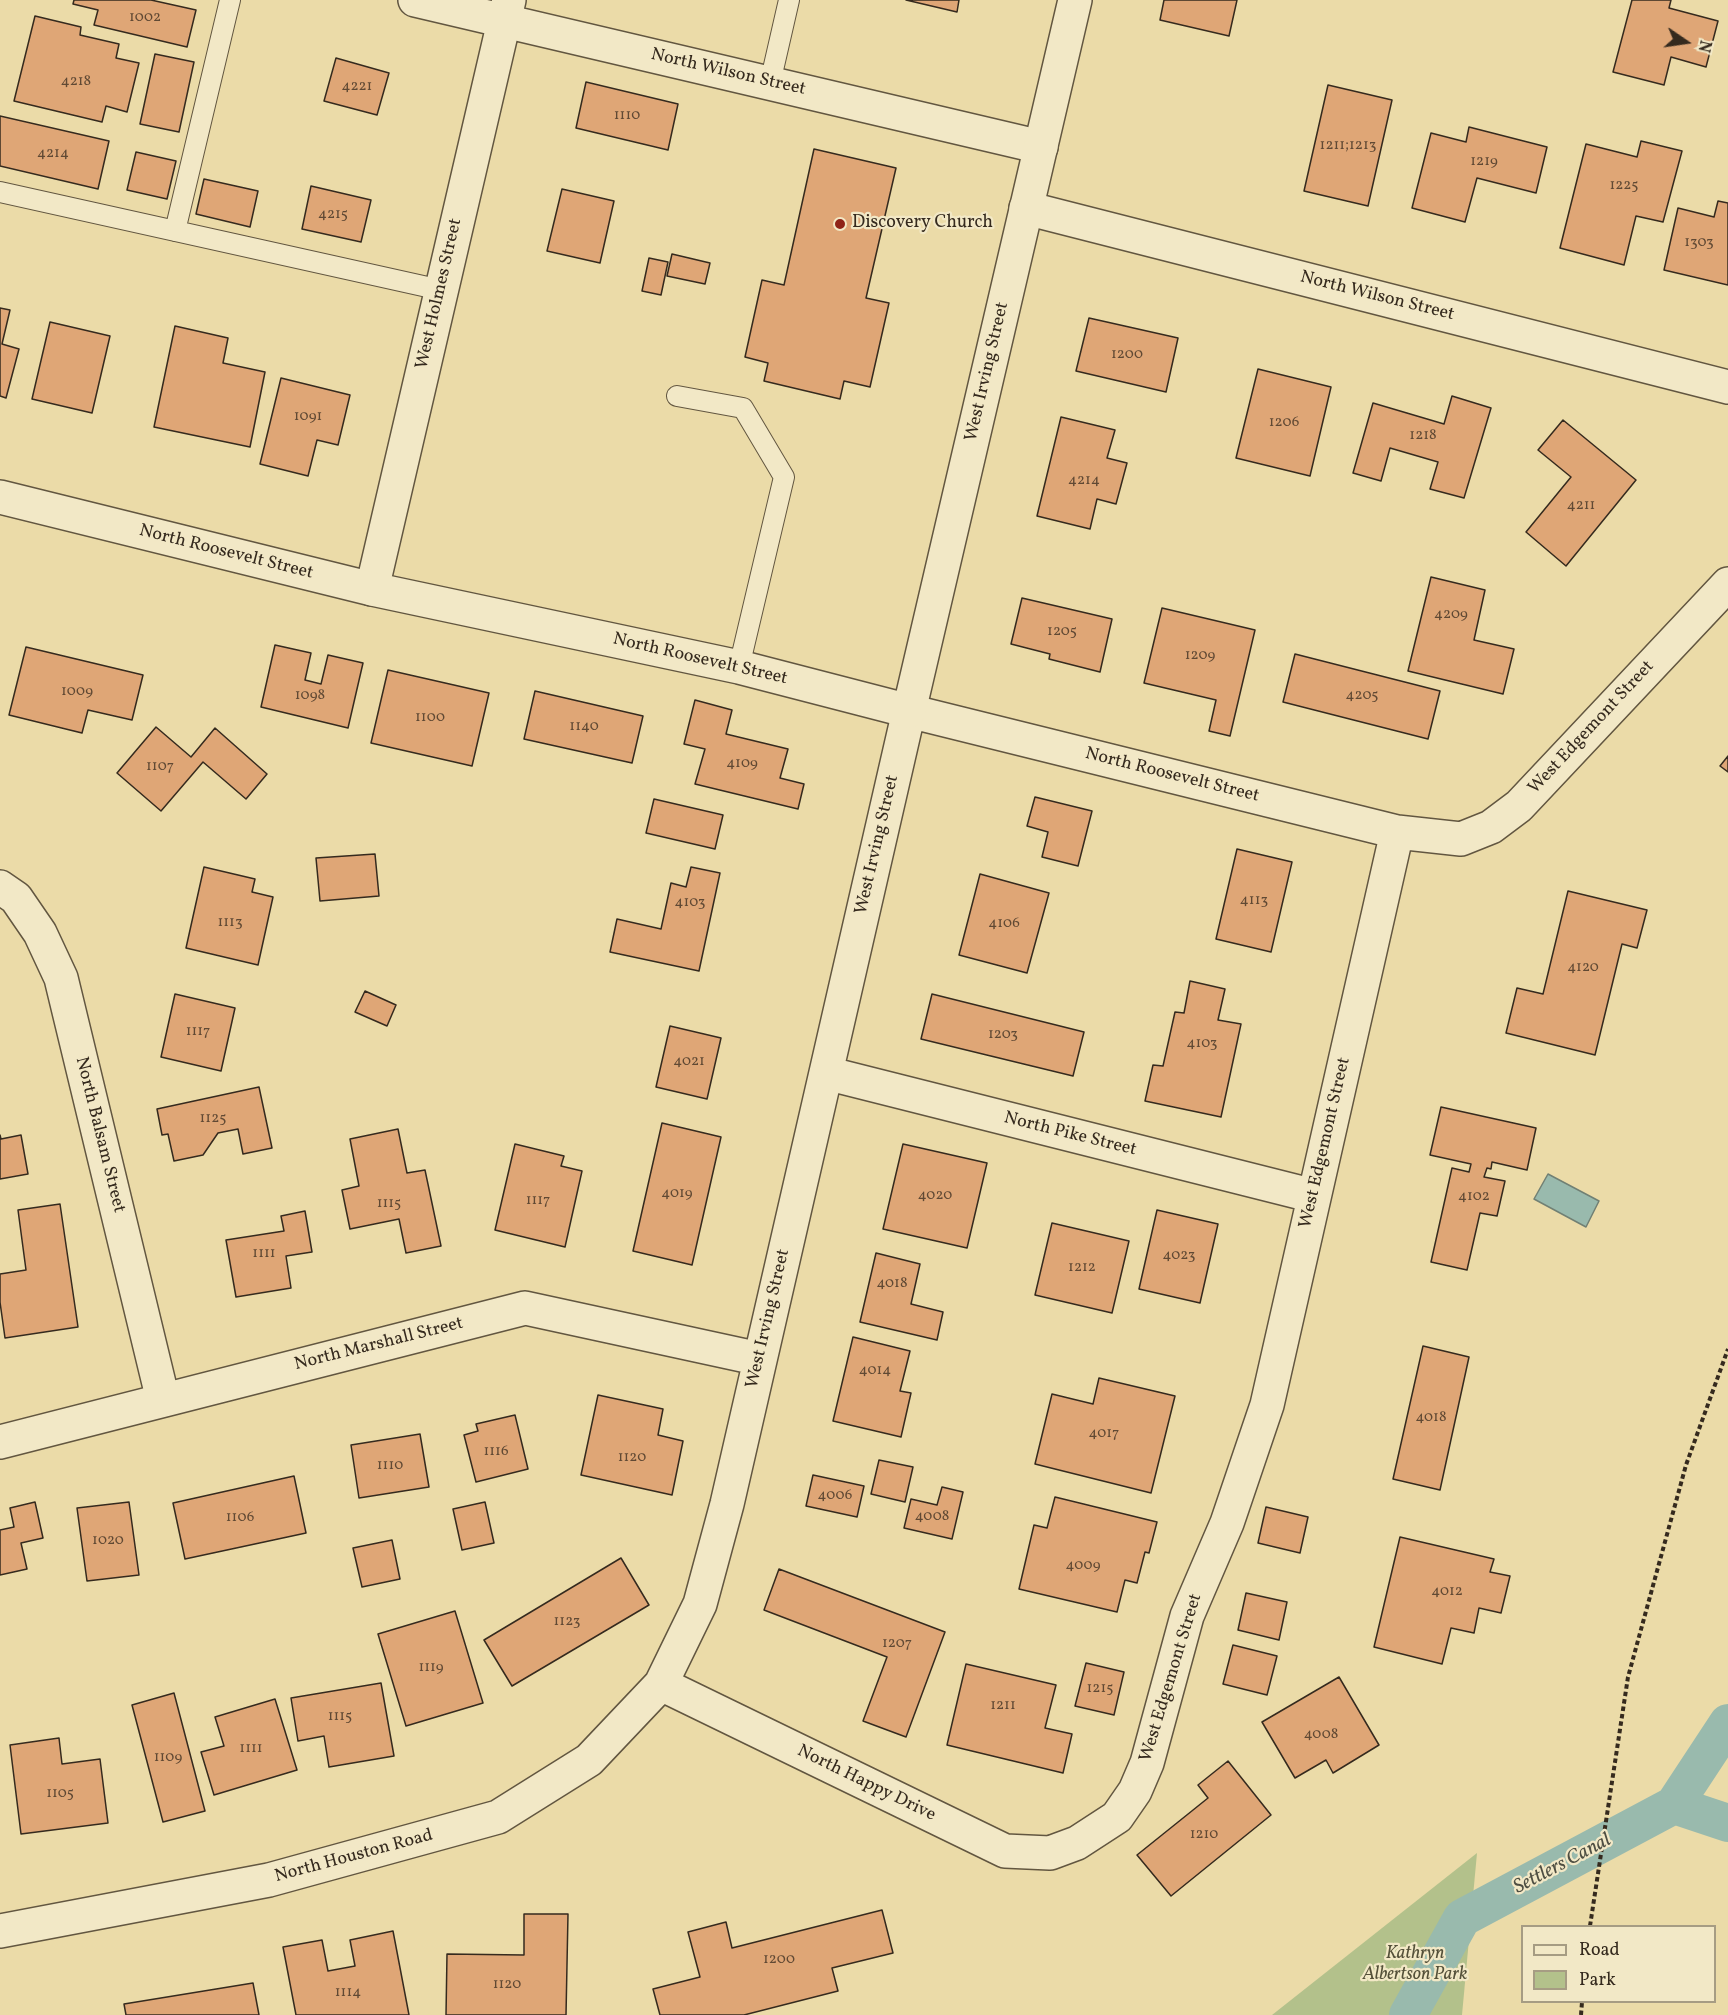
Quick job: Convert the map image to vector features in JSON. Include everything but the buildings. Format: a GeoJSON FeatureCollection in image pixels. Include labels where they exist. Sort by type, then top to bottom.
{"type":"FeatureCollection","features":[{"type":"Feature","properties":{"kind":"street","name":"North Wilson Street"},"geometry":{"type":"LineString","coordinates":[[415,0],[507,10],[770,83],[1041,147]]}},
{"type":"Feature","properties":{"kind":"street","name":"West Irving Street"},"geometry":{"type":"LineString","coordinates":[[661,1684],[700,1604],[727,1503],[1075,0]]}},
{"type":"Feature","properties":{"kind":"street","name":"West Holmes Street"},"geometry":{"type":"LineString","coordinates":[[372,589],[507,10]]}},
{"type":"Feature","properties":{"kind":"street","name":"North Wilson Street"},"geometry":{"type":"LineString","coordinates":[[1026,208],[1728,387]]}},
{"type":"Feature","properties":{"kind":"street","name":"North Roosevelt Street"},"geometry":{"type":"LineString","coordinates":[[0,497],[372,589],[739,668],[1397,832]]}},
{"type":"Feature","properties":{"kind":"street","name":"West Edgemont Street"},"geometry":{"type":"LineString","coordinates":[[1077,1843],[1117,1817],[1135,1791],[1147,1763],[1187,1616],[1227,1523],[1267,1405],[1397,832],[1461,838],[1491,827],[1519,806],[1728,584]]}},
{"type":"Feature","properties":{"kind":"street","name":"North Balsam Street"},"geometry":{"type":"LineString","coordinates":[[0,886],[16,898],[34,924],[61,978],[163,1400]]}},
{"type":"Feature","properties":{"kind":"street","name":"North Pike Street"},"geometry":{"type":"LineString","coordinates":[[826,1073],[1314,1196]]}},
{"type":"Feature","properties":{"kind":"street","name":"North Marshall Street"},"geometry":{"type":"LineString","coordinates":[[0,1442],[525,1308],[760,1359]]}},
{"type":"Feature","properties":{"kind":"street","name":"North Happy Drive"},"geometry":{"type":"LineString","coordinates":[[661,1684],[1005,1851],[1050,1853],[1077,1843]]}},
{"type":"Feature","properties":{"kind":"street","name":"North Houston Road"},"geometry":{"type":"LineString","coordinates":[[0,1932],[269,1880],[498,1817],[589,1760],[661,1684]]}},
{"type":"Feature","properties":{"kind":"lane"},"geometry":{"type":"LineString","coordinates":[[175,231],[230,0]]}},
{"type":"Feature","properties":{"kind":"lane"},"geometry":{"type":"LineString","coordinates":[[770,83],[789,0]]}},
{"type":"Feature","properties":{"kind":"lane"},"geometry":{"type":"LineString","coordinates":[[0,192],[441,290]]}},
{"type":"Feature","properties":{"kind":"lane"},"geometry":{"type":"LineString","coordinates":[[677,396],[743,408],[784,477],[739,668]]}},
{"type":"Feature","properties":{"kind":"path"},"geometry":{"type":"LineString","coordinates":[[1590,1925],[1628,1677],[1686,1466],[1728,1349]]}},
{"type":"Feature","properties":{"kind":"green space","name":"Kathryn Albertson Park"},"geometry":{"type":"Polygon","coordinates":[[[1477,1853],[1462,2015],[1272,2015],[1477,1853]]]}},
{"type":"Feature","properties":{"kind":"shaded area"},"geometry":{"type":"Polygon","coordinates":[[[1548,1174],[1599,1201],[1586,1227],[1534,1199],[1548,1174]]]}},
{"type":"Feature","properties":{"kind":"waterway","name":"Settlers Canal"},"geometry":{"type":"LineString","coordinates":[[1408,2015],[1462,1918],[1674,1805],[1728,1723]]}},
{"type":"Feature","properties":{"kind":"waterway"},"geometry":{"type":"LineString","coordinates":[[1674,1805],[1728,1823]]}},
{"type":"Feature","properties":{"kind":"place","name":"Discovery Church"},"geometry":{"type":"Point","coordinates":[840,224]}}]}
